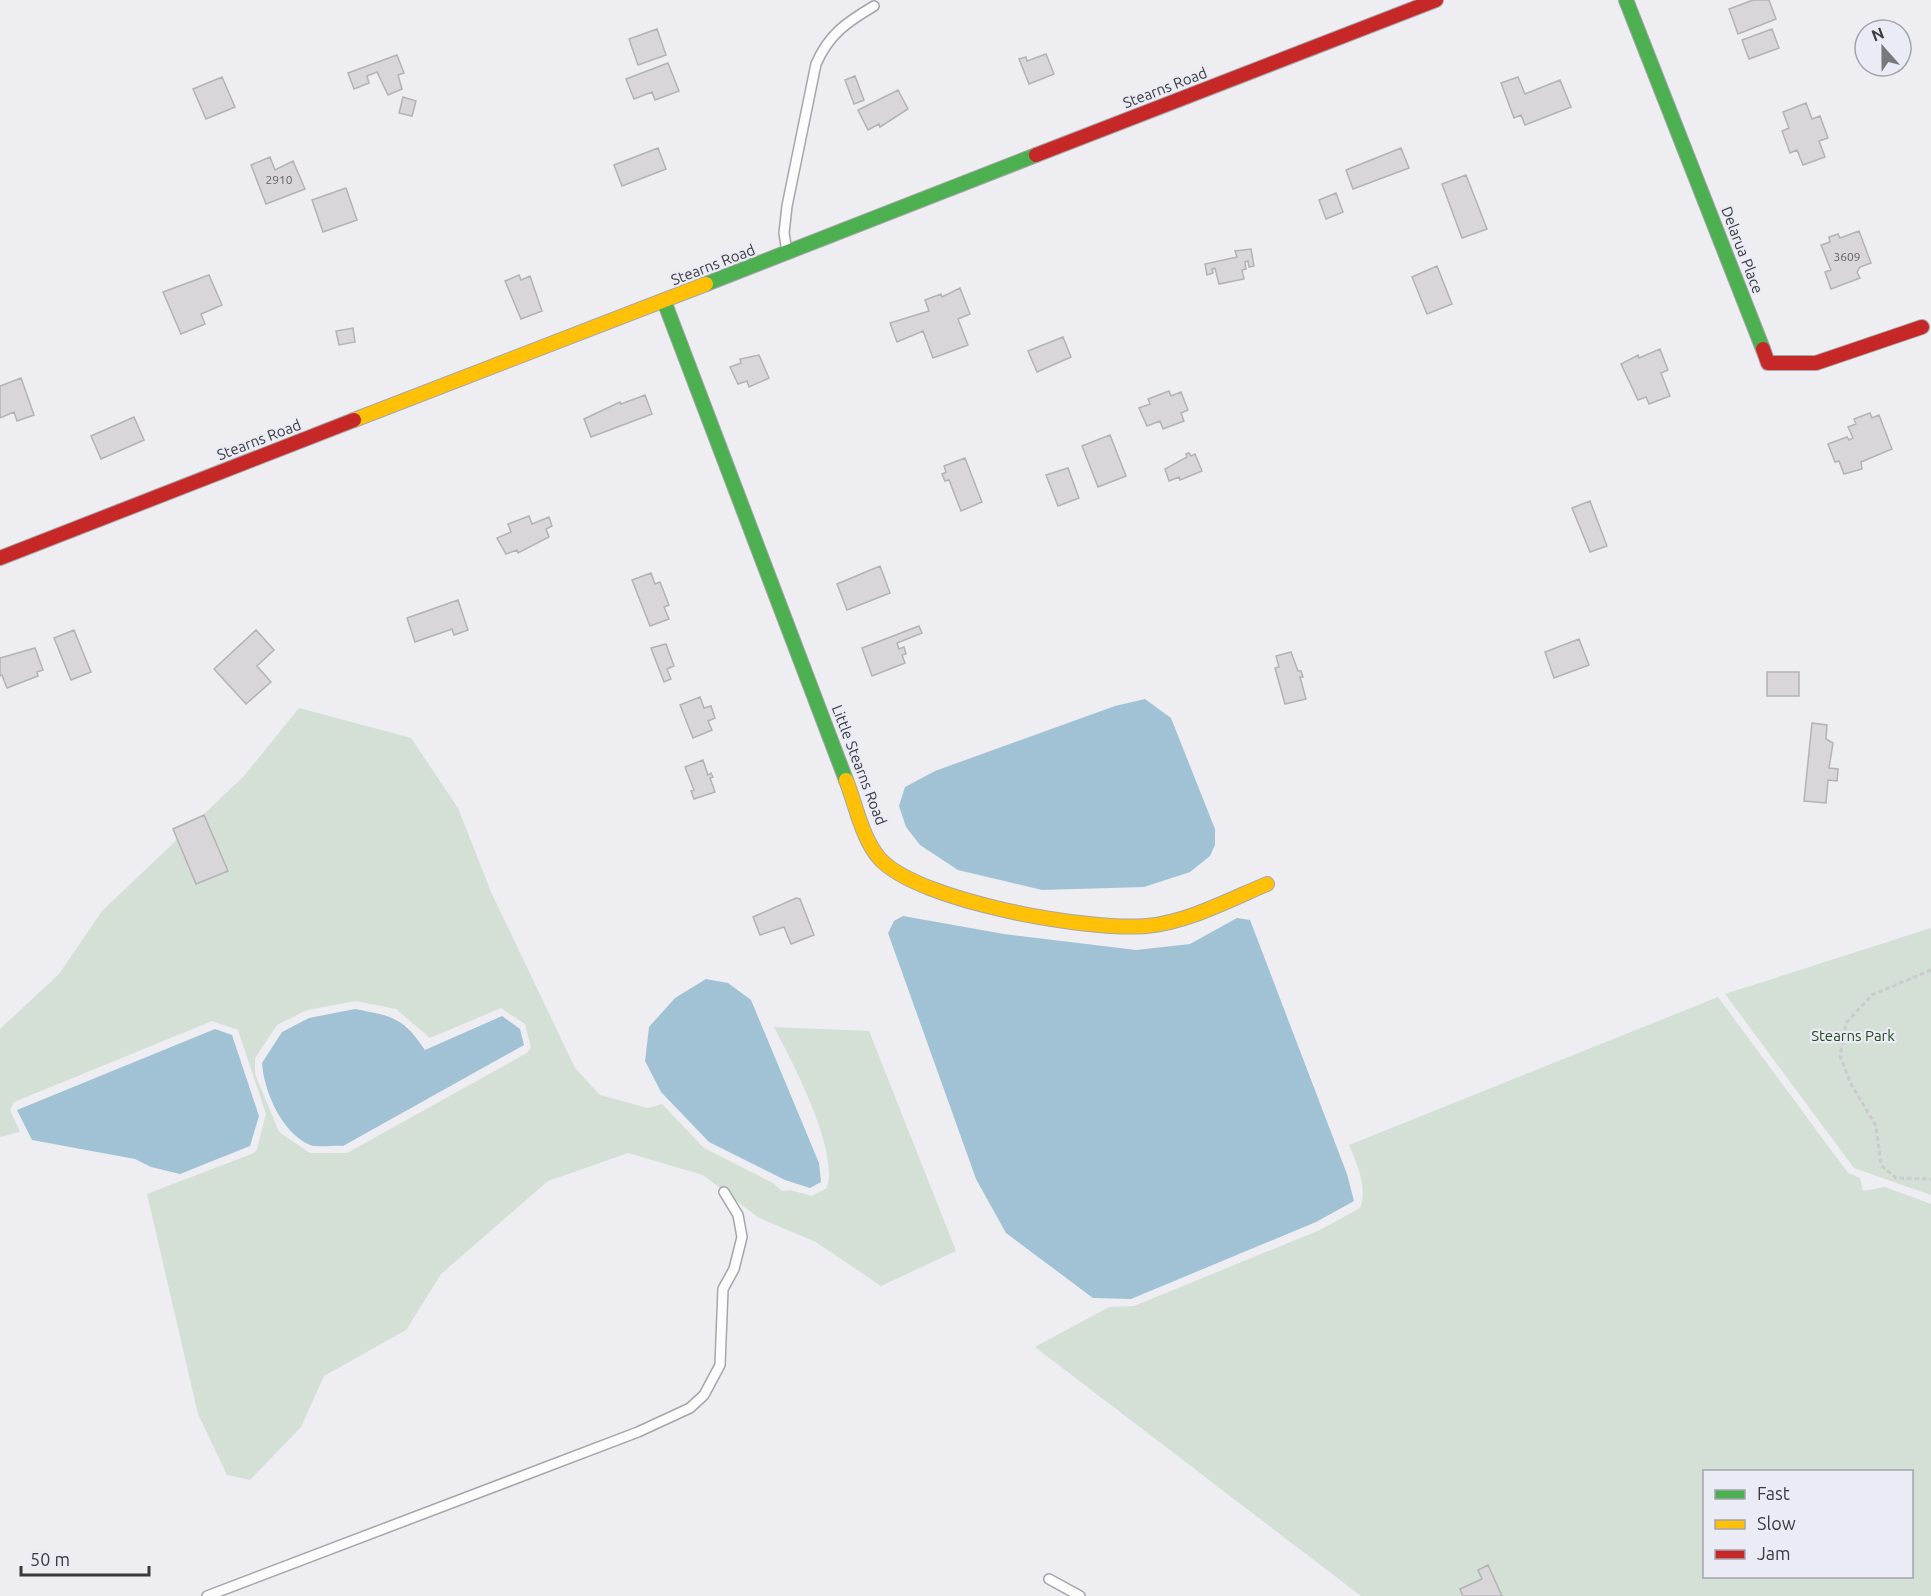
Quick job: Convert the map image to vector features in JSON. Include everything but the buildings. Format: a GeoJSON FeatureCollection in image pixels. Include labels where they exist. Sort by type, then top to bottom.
{"type":"FeatureCollection","features":[{"type":"Feature","properties":{"kind":"street","name":"Stearns Road"},"geometry":{"type":"LineString","coordinates":[[0,558],[1436,0]]}},
{"type":"Feature","properties":{"kind":"street","name":"Delarua Place"},"geometry":{"type":"LineString","coordinates":[[1626,0],[1768,363],[1816,363],[1922,327]]}},
{"type":"Feature","properties":{"kind":"street","name":"Little Stearns Road"},"geometry":{"type":"LineString","coordinates":[[664,301],[850,789],[881,860],[892,871],[945,896],[1005,909],[1110,926],[1144,926],[1164,923],[1267,884]]}},
{"type":"Feature","properties":{"kind":"lane"},"geometry":{"type":"LineString","coordinates":[[787,254],[784,233],[787,206],[816,64],[825,44],[842,24],[874,6]]}},
{"type":"Feature","properties":{"kind":"lane"},"geometry":{"type":"LineString","coordinates":[[207,1596],[638,1431],[690,1408],[704,1395],[720,1365],[723,1289],[734,1269],[742,1237],[738,1215],[724,1192]]}},
{"type":"Feature","properties":{"kind":"lane"},"geometry":{"type":"LineString","coordinates":[[1049,1579],[1080,1596]]}},
{"type":"Feature","properties":{"kind":"path"},"geometry":{"type":"LineString","coordinates":[[1931,970],[1872,995],[1846,1023],[1840,1056],[1851,1084],[1876,1126],[1881,1165],[1896,1178],[1931,1179]]}},
{"type":"Feature","properties":{"kind":"green space"},"geometry":{"type":"Polygon","coordinates":[[[299,708],[411,738],[458,808],[491,892],[575,1068],[600,1095],[648,1108],[662,1104],[704,1148],[773,1183],[782,1191],[790,1190],[812,1196],[827,1188],[829,1172],[821,1130],[792,1062],[774,1027],[869,1031],[956,1251],[881,1286],[816,1242],[759,1218],[703,1175],[628,1153],[548,1181],[441,1274],[406,1330],[324,1376],[301,1427],[250,1480],[227,1475],[198,1414],[147,1194],[254,1153],[257,1149],[266,1114],[238,1030],[212,1021],[14,1102],[10,1110],[20,1132],[0,1137],[0,1029],[59,974],[102,911],[244,776],[299,708]],[[356,1001],[307,1010],[277,1025],[255,1058],[255,1074],[279,1132],[310,1153],[347,1153],[527,1053],[531,1047],[525,1024],[501,1008],[430,1038],[396,1009],[356,1001]]]}},
{"type":"Feature","properties":{"kind":"green space","name":"Stearns Park"},"geometry":{"type":"Polygon","coordinates":[[[1931,928],[1931,1195],[1854,1168],[1725,994],[1931,928]]]}},
{"type":"Feature","properties":{"kind":"green space"},"geometry":{"type":"Polygon","coordinates":[[[1718,997],[1848,1173],[1860,1178],[1863,1191],[1885,1187],[1931,1204],[1931,1596],[1361,1596],[1035,1347],[1109,1307],[1134,1306],[1320,1230],[1360,1208],[1363,1193],[1358,1168],[1349,1145],[1718,997]]]}},
{"type":"Feature","properties":{"kind":"water"},"geometry":{"type":"Polygon","coordinates":[[[1145,699],[1171,718],[1215,829],[1215,845],[1210,856],[1190,872],[1144,887],[1042,890],[958,870],[920,845],[906,827],[899,806],[905,787],[935,771],[1115,706],[1145,699]]]}},
{"type":"Feature","properties":{"kind":"water"},"geometry":{"type":"Polygon","coordinates":[[[903,916],[1004,934],[1136,950],[1190,944],[1237,918],[1250,920],[1347,1174],[1354,1201],[1316,1222],[1131,1299],[1093,1298],[1006,1233],[976,1179],[888,933],[894,921],[903,916]]]}},
{"type":"Feature","properties":{"kind":"water"},"geometry":{"type":"Polygon","coordinates":[[[706,979],[728,983],[751,1000],[819,1163],[821,1182],[810,1188],[785,1180],[709,1142],[661,1092],[645,1061],[649,1027],[675,998],[706,979]]]}},
{"type":"Feature","properties":{"kind":"water"},"geometry":{"type":"Polygon","coordinates":[[[355,1009],[388,1016],[403,1024],[425,1050],[502,1016],[520,1029],[524,1045],[343,1146],[310,1145],[291,1131],[276,1110],[266,1086],[262,1063],[282,1032],[309,1018],[355,1009]]]}},
{"type":"Feature","properties":{"kind":"water"},"geometry":{"type":"Polygon","coordinates":[[[215,1029],[232,1035],[259,1116],[250,1146],[180,1174],[151,1167],[135,1159],[32,1140],[17,1110],[215,1029]]]}},
{"type":"Feature","properties":{"kind":"traffic: fast"},"geometry":{"type":"LineString","coordinates":[[1626,0],[1763,349]]}},
{"type":"Feature","properties":{"kind":"traffic: fast"},"geometry":{"type":"LineString","coordinates":[[706,284],[1036,155]]}},
{"type":"Feature","properties":{"kind":"traffic: fast"},"geometry":{"type":"LineString","coordinates":[[664,301],[846,780]]}},
{"type":"Feature","properties":{"kind":"traffic: slow"},"geometry":{"type":"LineString","coordinates":[[354,420],[706,284]]}},
{"type":"Feature","properties":{"kind":"traffic: slow"},"geometry":{"type":"LineString","coordinates":[[846,780],[868,842],[880,859],[901,874],[930,888],[1006,910],[1086,924],[1147,926],[1193,915],[1267,884]]}},
{"type":"Feature","properties":{"kind":"traffic: jam"},"geometry":{"type":"LineString","coordinates":[[1036,155],[1436,0]]}},
{"type":"Feature","properties":{"kind":"traffic: jam"},"geometry":{"type":"LineString","coordinates":[[1763,349],[1768,363],[1816,363],[1922,327]]}},
{"type":"Feature","properties":{"kind":"traffic: jam"},"geometry":{"type":"LineString","coordinates":[[0,558],[354,420]]}}]}
